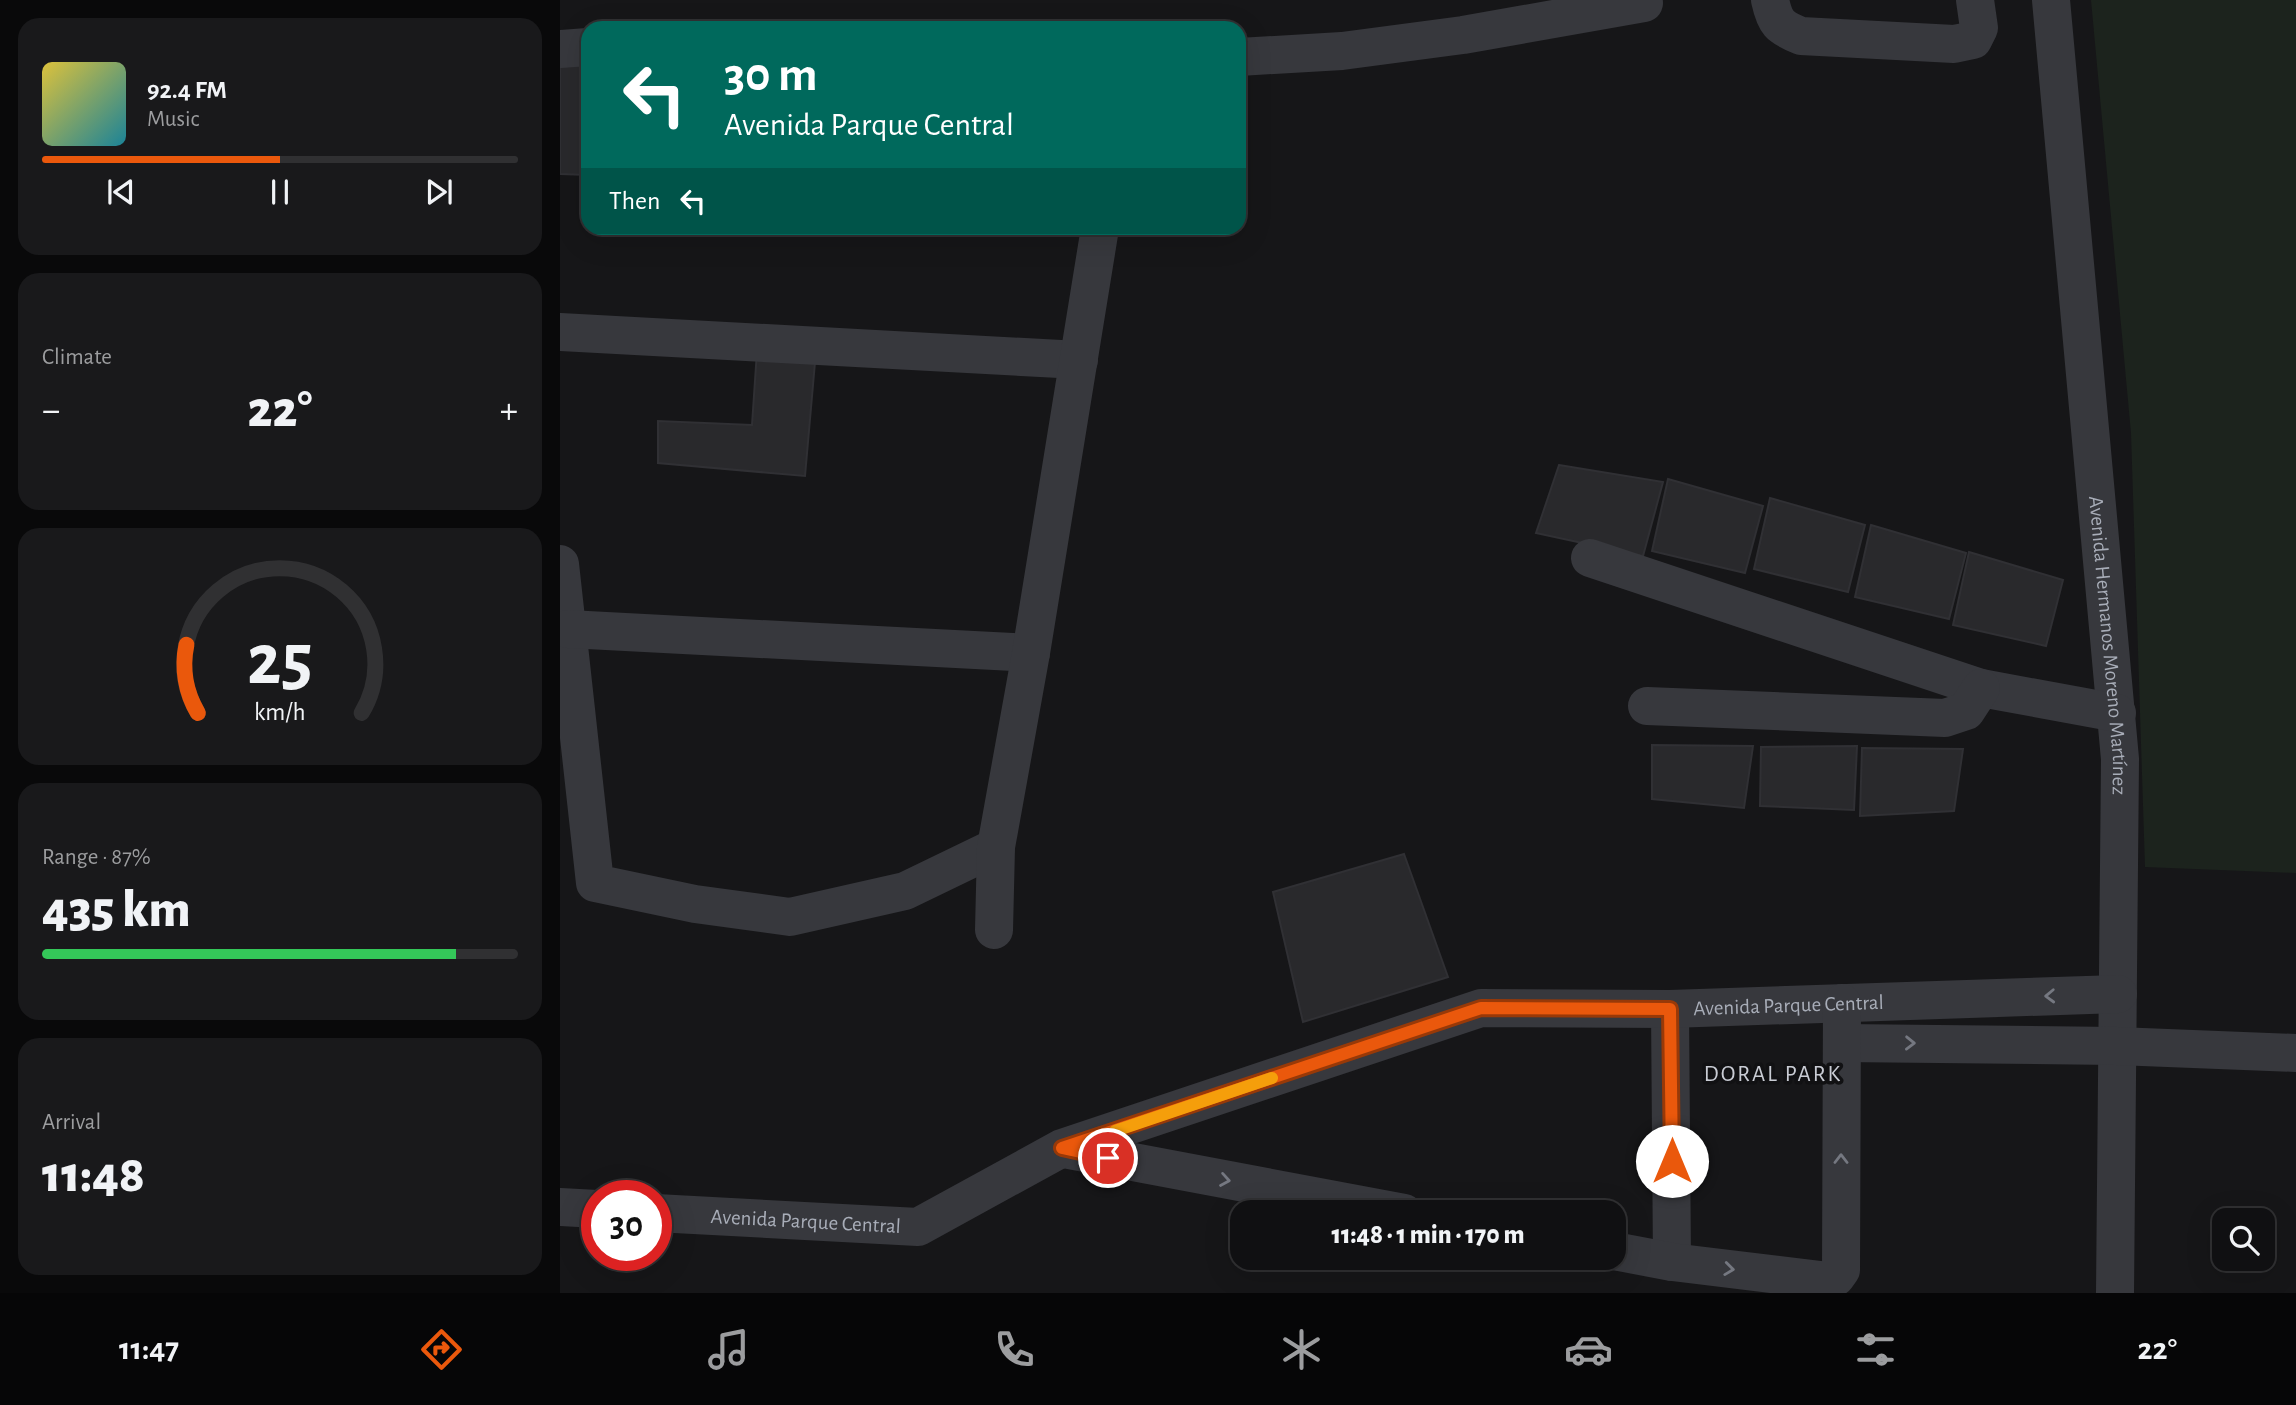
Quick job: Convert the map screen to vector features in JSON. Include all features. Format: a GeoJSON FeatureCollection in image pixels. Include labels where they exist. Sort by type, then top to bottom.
{"type":"FeatureCollection","features":[{"type":"Feature","properties":{"kind":"street"},"geometry":{"type":"LineString","coordinates":[[1770,0],[1773,16],[1782,28],[1801,36],[1954,44],[1973,40],[1979,29],[1975,0]]}},
{"type":"Feature","properties":{"kind":"street","name":"Avenida Hermanos Moreno Martínez"},"geometry":{"type":"LineString","coordinates":[[2051,0],[2118,713],[2120,758],[2115,1293]]}},
{"type":"Feature","properties":{"kind":"street"},"geometry":{"type":"LineString","coordinates":[[1246,57],[1342,51],[1464,17],[1644,3]]}},
{"type":"Feature","properties":{"kind":"street"},"geometry":{"type":"LineString","coordinates":[[560,49],[581,48]]}},
{"type":"Feature","properties":{"kind":"street"},"geometry":{"type":"LineString","coordinates":[[994,930],[996,847],[1031,653],[1099,235]]}},
{"type":"Feature","properties":{"kind":"street"},"geometry":{"type":"LineString","coordinates":[[560,332],[1079,360]]}},
{"type":"Feature","properties":{"kind":"street"},"geometry":{"type":"LineString","coordinates":[[1590,558],[1981,688],[2118,713]]}},
{"type":"Feature","properties":{"kind":"street"},"geometry":{"type":"LineString","coordinates":[[560,564],[595,883],[695,904],[790,917],[905,891],[996,847]]}},
{"type":"Feature","properties":{"kind":"street"},"geometry":{"type":"LineString","coordinates":[[568,629],[1031,653]]}},
{"type":"Feature","properties":{"kind":"street"},"geometry":{"type":"LineString","coordinates":[[1647,706],[1945,718],[1966,711],[1981,688]]}},
{"type":"Feature","properties":{"kind":"street","name":"Avenida Parque Central"},"geometry":{"type":"LineString","coordinates":[[672,1214],[918,1227],[1062,1148],[1481,1008],[1670,1009],[2118,994]]}},
{"type":"Feature","properties":{"kind":"street"},"geometry":{"type":"LineString","coordinates":[[1842,1003],[1842,1042]]}},
{"type":"Feature","properties":{"kind":"street"},"geometry":{"type":"LineString","coordinates":[[1670,1009],[1672,1262]]}},
{"type":"Feature","properties":{"kind":"street","name":"Avenida Parque Central"},"geometry":{"type":"LineString","coordinates":[[1626,1253],[1672,1262],[1829,1281],[1836,1277],[1841,1270],[1842,1042],[2117,1046],[2296,1053]]}},
{"type":"Feature","properties":{"kind":"street"},"geometry":{"type":"LineString","coordinates":[[1168,1113],[1163,1131],[1164,1143],[1168,1157],[1178,1171]]}},
{"type":"Feature","properties":{"kind":"street"},"geometry":{"type":"LineString","coordinates":[[1062,1148],[1334,1200]]}},
{"type":"Feature","properties":{"kind":"street"},"geometry":{"type":"LineString","coordinates":[[560,1208],[581,1209]]}},
{"type":"Feature","properties":{"kind":"shaded area"},"geometry":{"type":"Polygon","coordinates":[[[2091,0],[2296,0],[2296,873],[2145,867],[2131,433],[2091,0]]]}},
{"type":"Feature","properties":{"kind":"building"},"geometry":{"type":"Polygon","coordinates":[[[560,63],[581,63],[581,175],[560,174],[560,63]]]}},
{"type":"Feature","properties":{"kind":"building"},"geometry":{"type":"Polygon","coordinates":[[[757,351],[815,362],[805,476],[658,463],[658,421],[752,425],[757,351]]]}},
{"type":"Feature","properties":{"kind":"building"},"geometry":{"type":"Polygon","coordinates":[[[1559,465],[1663,482],[1643,556],[1536,533],[1559,465]]]}},
{"type":"Feature","properties":{"kind":"building"},"geometry":{"type":"Polygon","coordinates":[[[1668,479],[1763,506],[1745,573],[1652,551],[1668,479]]]}},
{"type":"Feature","properties":{"kind":"building"},"geometry":{"type":"Polygon","coordinates":[[[1770,498],[1865,525],[1848,592],[1754,569],[1770,498]]]}},
{"type":"Feature","properties":{"kind":"building"},"geometry":{"type":"Polygon","coordinates":[[[1871,525],[1966,553],[1949,619],[1855,597],[1871,525]]]}},
{"type":"Feature","properties":{"kind":"building"},"geometry":{"type":"Polygon","coordinates":[[[1969,552],[2063,580],[2046,646],[1953,625],[1969,552]]]}},
{"type":"Feature","properties":{"kind":"building"},"geometry":{"type":"Polygon","coordinates":[[[1652,745],[1753,746],[1744,808],[1652,799],[1652,745]]]}},
{"type":"Feature","properties":{"kind":"building"},"geometry":{"type":"Polygon","coordinates":[[[1857,746],[1854,810],[1760,806],[1761,747],[1857,746]]]}},
{"type":"Feature","properties":{"kind":"building"},"geometry":{"type":"Polygon","coordinates":[[[1862,748],[1963,749],[1954,811],[1860,816],[1862,748]]]}},
{"type":"Feature","properties":{"kind":"building"},"geometry":{"type":"Polygon","coordinates":[[[1404,854],[1448,977],[1303,1022],[1273,892],[1404,854]]]}},
{"type":"Feature","properties":{"kind":"slow traffic"},"geometry":{"type":"LineString","coordinates":[[1115,1131],[1272,1078]]}},
{"type":"Feature","properties":{"kind":"district","name":"DORAL PARK"},"geometry":{"type":"Point","coordinates":[1773,1073]}},
{"type":"Feature","properties":{"kind":"route"},"geometry":{"type":"LineString","coordinates":[[1108,1158],[1062,1148],[1481,1008],[1562,1008],[1670,1009],[1672,1161]]}}]}
